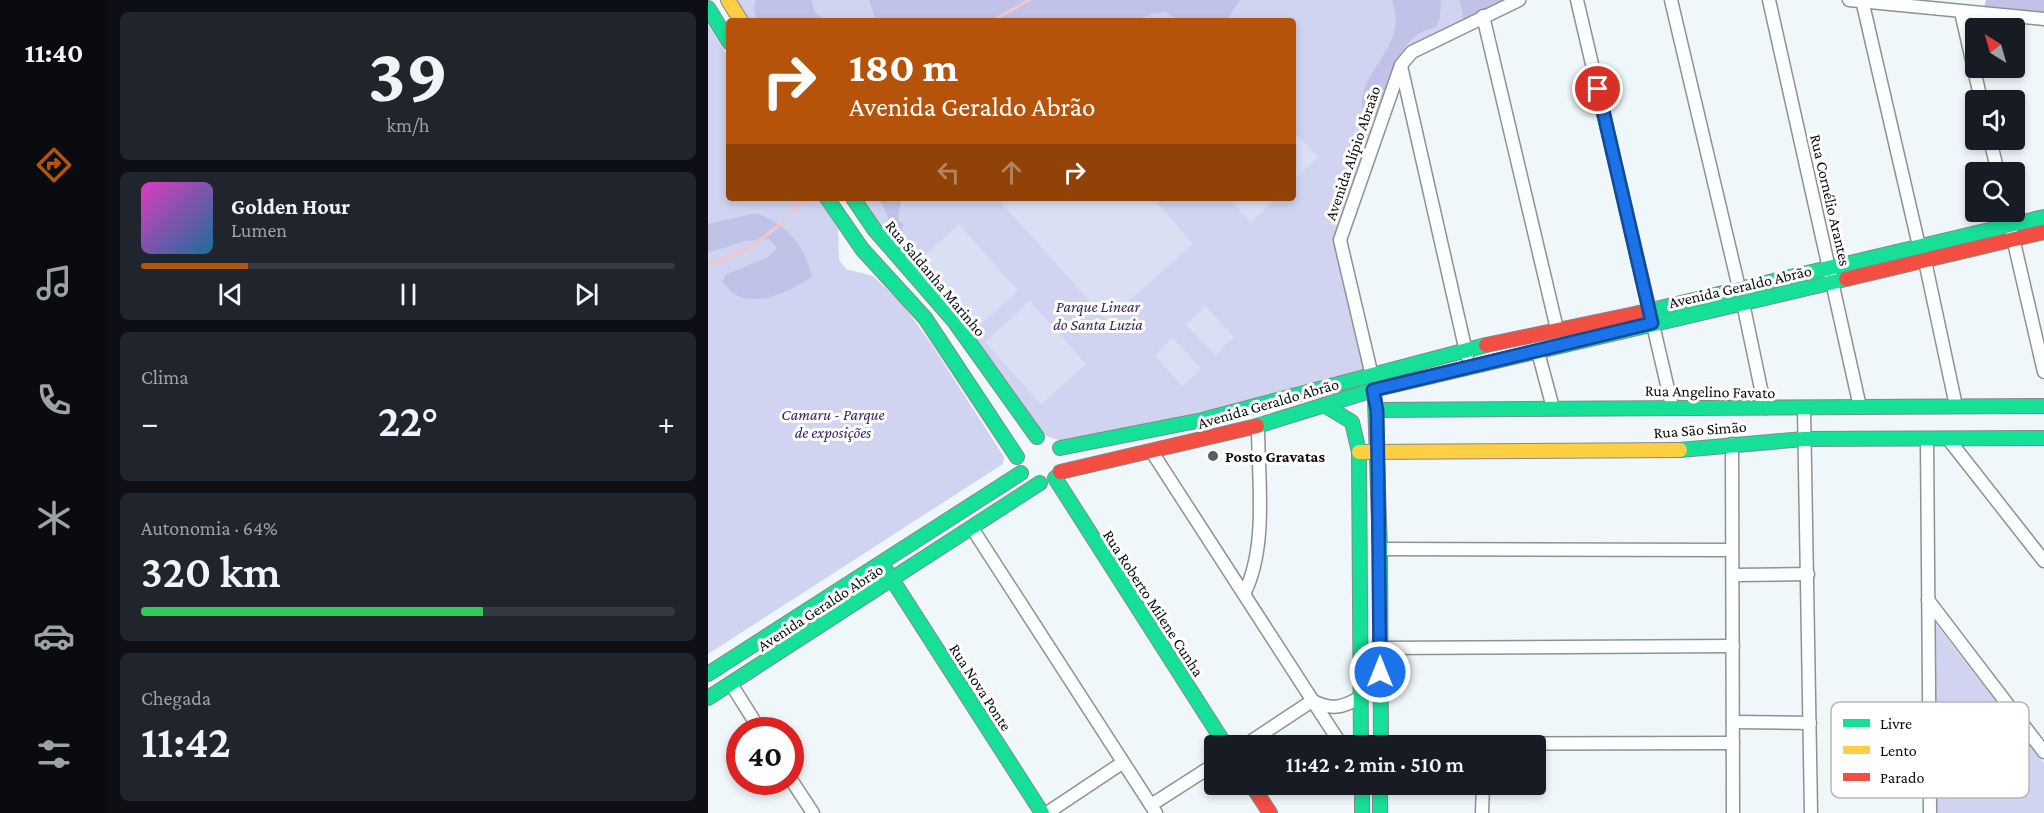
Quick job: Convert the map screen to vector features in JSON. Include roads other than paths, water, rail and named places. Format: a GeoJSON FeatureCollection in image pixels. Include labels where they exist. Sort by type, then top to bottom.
{"type":"FeatureCollection","features":[{"type":"Feature","properties":{"kind":"street"},"geometry":{"type":"LineString","coordinates":[[728,0],[739,18]]}},
{"type":"Feature","properties":{"kind":"street"},"geometry":{"type":"LineString","coordinates":[[1470,368],[1401,64],[1412,52],[1519,0]]}},
{"type":"Feature","properties":{"kind":"street"},"geometry":{"type":"LineString","coordinates":[[1577,0],[1672,406]]}},
{"type":"Feature","properties":{"kind":"street"},"geometry":{"type":"LineString","coordinates":[[1671,0],[1739,288]]}},
{"type":"Feature","properties":{"kind":"street","name":"Rua Cornélio Arantes"},"geometry":{"type":"LineString","coordinates":[[1769,0],[1860,407]]}},
{"type":"Feature","properties":{"kind":"street"},"geometry":{"type":"LineString","coordinates":[[1850,0],[2044,19]]}},
{"type":"Feature","properties":{"kind":"street"},"geometry":{"type":"LineString","coordinates":[[1862,0],[1919,246]]}},
{"type":"Feature","properties":{"kind":"street"},"geometry":{"type":"LineString","coordinates":[[708,9],[726,37]]}},
{"type":"Feature","properties":{"kind":"street"},"geometry":{"type":"LineString","coordinates":[[1961,12],[1980,90]]}},
{"type":"Feature","properties":{"kind":"street"},"geometry":{"type":"LineString","coordinates":[[1483,16],[1557,329]]}},
{"type":"Feature","properties":{"kind":"street","name":"Avenida Alípio Abraão"},"geometry":{"type":"LineString","coordinates":[[1381,735],[1377,411],[1372,376],[1340,240],[1401,64]]}},
{"type":"Feature","properties":{"kind":"street"},"geometry":{"type":"LineString","coordinates":[[829,201],[862,249],[925,318],[1017,457],[1021,473],[1030,482],[1040,483]]}},
{"type":"Feature","properties":{"kind":"street","name":"Rua Saldanha Marinho"},"geometry":{"type":"LineString","coordinates":[[855,201],[874,229],[954,321],[1037,437]]}},
{"type":"Feature","properties":{"kind":"street","name":"Avenida Geraldo Abrão"},"geometry":{"type":"LineString","coordinates":[[2025,218],[2044,217]]}},
{"type":"Feature","properties":{"kind":"street","name":"Avenida Geraldo Abrão"},"geometry":{"type":"LineString","coordinates":[[1060,448],[1202,420],[1465,350],[1557,329],[1743,303],[1995,222]]}},
{"type":"Feature","properties":{"kind":"street"},"geometry":{"type":"LineString","coordinates":[[2009,222],[2044,372]]}},
{"type":"Feature","properties":{"kind":"street","name":"Avenida Geraldo Abrão"},"geometry":{"type":"LineString","coordinates":[[708,698],[1040,483],[1057,475],[1258,426],[1373,390],[1538,352],[1739,288],[1925,261],[2044,232]]}},
{"type":"Feature","properties":{"kind":"street"},"geometry":{"type":"LineString","coordinates":[[1925,261],[1956,406]]}},
{"type":"Feature","properties":{"kind":"street"},"geometry":{"type":"LineString","coordinates":[[1743,303],[1765,408]]}},
{"type":"Feature","properties":{"kind":"street"},"geometry":{"type":"LineString","coordinates":[[1538,352],[1553,408]]}},
{"type":"Feature","properties":{"kind":"street"},"geometry":{"type":"LineString","coordinates":[[1324,405],[1352,422],[1359,452],[1360,735]]}},
{"type":"Feature","properties":{"kind":"street","name":"Rua Angelino Favato"},"geometry":{"type":"LineString","coordinates":[[1377,411],[1672,406],[1804,409],[2044,406]]}},
{"type":"Feature","properties":{"kind":"street"},"geometry":{"type":"LineString","coordinates":[[1804,409],[1811,813]]}},
{"type":"Feature","properties":{"kind":"street"},"geometry":{"type":"LineString","coordinates":[[1202,420],[1206,438]]}},
{"type":"Feature","properties":{"kind":"street"},"geometry":{"type":"LineString","coordinates":[[1244,594],[1253,576],[1257,554],[1258,426]]}},
{"type":"Feature","properties":{"kind":"street"},"geometry":{"type":"LineString","coordinates":[[1017,457],[1023,444],[1037,437],[1053,440],[1060,448],[1064,460],[1057,475]]}},
{"type":"Feature","properties":{"kind":"street","name":"Rua São Simão"},"geometry":{"type":"LineString","coordinates":[[1359,452],[1692,450],[1732,444],[1804,439],[2044,438]]}},
{"type":"Feature","properties":{"kind":"street"},"geometry":{"type":"LineString","coordinates":[[1927,439],[1929,702]]}},
{"type":"Feature","properties":{"kind":"street"},"geometry":{"type":"LineString","coordinates":[[1949,440],[2043,558]]}},
{"type":"Feature","properties":{"kind":"street"},"geometry":{"type":"LineString","coordinates":[[1732,444],[1733,813]]}},
{"type":"Feature","properties":{"kind":"street"},"geometry":{"type":"LineString","coordinates":[[1152,452],[1335,735]]}},
{"type":"Feature","properties":{"kind":"street","name":"Avenida Geraldo Abrão"},"geometry":{"type":"LineString","coordinates":[[708,674],[1021,473]]}},
{"type":"Feature","properties":{"kind":"street","name":"Rua Roberto Milene Cunha"},"geometry":{"type":"LineString","coordinates":[[1057,475],[1219,735]]}},
{"type":"Feature","properties":{"kind":"street"},"geometry":{"type":"LineString","coordinates":[[972,528],[1153,809],[1204,772]]}},
{"type":"Feature","properties":{"kind":"street"},"geometry":{"type":"LineString","coordinates":[[1380,549],[1731,550]]}},
{"type":"Feature","properties":{"kind":"street","name":"Rua Nova Ponte"},"geometry":{"type":"LineString","coordinates":[[882,564],[1042,813]]}},
{"type":"Feature","properties":{"kind":"street"},"geometry":{"type":"LineString","coordinates":[[1734,575],[1808,574]]}},
{"type":"Feature","properties":{"kind":"street"},"geometry":{"type":"LineString","coordinates":[[1928,600],[2006,702]]}},
{"type":"Feature","properties":{"kind":"street"},"geometry":{"type":"LineString","coordinates":[[1379,648],[1733,646]]}},
{"type":"Feature","properties":{"kind":"street"},"geometry":{"type":"LineString","coordinates":[[730,684],[752,717]]}},
{"type":"Feature","properties":{"kind":"street"},"geometry":{"type":"LineString","coordinates":[[1312,701],[1324,706],[1339,708],[1359,698],[1380,696]]}},
{"type":"Feature","properties":{"kind":"street"},"geometry":{"type":"LineString","coordinates":[[1261,735],[1312,701]]}},
{"type":"Feature","properties":{"kind":"street"},"geometry":{"type":"LineString","coordinates":[[1733,722],[1810,723]]}},
{"type":"Feature","properties":{"kind":"street"},"geometry":{"type":"LineString","coordinates":[[2029,732],[2044,752]]}},
{"type":"Feature","properties":{"kind":"street"},"geometry":{"type":"LineString","coordinates":[[1546,745],[1733,743]]}},
{"type":"Feature","properties":{"kind":"street"},"geometry":{"type":"LineString","coordinates":[[1047,813],[1122,763]]}},
{"type":"Feature","properties":{"kind":"street"},"geometry":{"type":"LineString","coordinates":[[801,795],[813,813]]}},
{"type":"Feature","properties":{"kind":"street"},"geometry":{"type":"LineString","coordinates":[[1258,795],[1270,813]]}},
{"type":"Feature","properties":{"kind":"street"},"geometry":{"type":"LineString","coordinates":[[1362,795],[1362,813]]}},
{"type":"Feature","properties":{"kind":"street"},"geometry":{"type":"LineString","coordinates":[[1380,795],[1380,813]]}},
{"type":"Feature","properties":{"kind":"street"},"geometry":{"type":"LineString","coordinates":[[1482,813],[1483,795]]}},
{"type":"Feature","properties":{"kind":"street"},"geometry":{"type":"LineString","coordinates":[[1930,798],[1930,813]]}},
{"type":"Feature","properties":{"kind":"waterway"},"geometry":{"type":"LineString","coordinates":[[997,18],[1029,0]]}},
{"type":"Feature","properties":{"kind":"waterway"},"geometry":{"type":"LineString","coordinates":[[791,213],[802,201]]}},
{"type":"Feature","properties":{"kind":"waterway"},"geometry":{"type":"LineString","coordinates":[[708,264],[749,247],[784,221]]}},
{"type":"Feature","properties":{"kind":"place","name":"Posto Gravatas"},"geometry":{"type":"Point","coordinates":[1213,456]}},
{"type":"Feature","properties":{"kind":"park label","name":"Parque Linear do Santa Luzia"},"geometry":{"type":"Point","coordinates":[1098,315]}},
{"type":"Feature","properties":{"kind":"park label","name":"Camaru - Parque de exposições"},"geometry":{"type":"Point","coordinates":[833,423]}}]}
